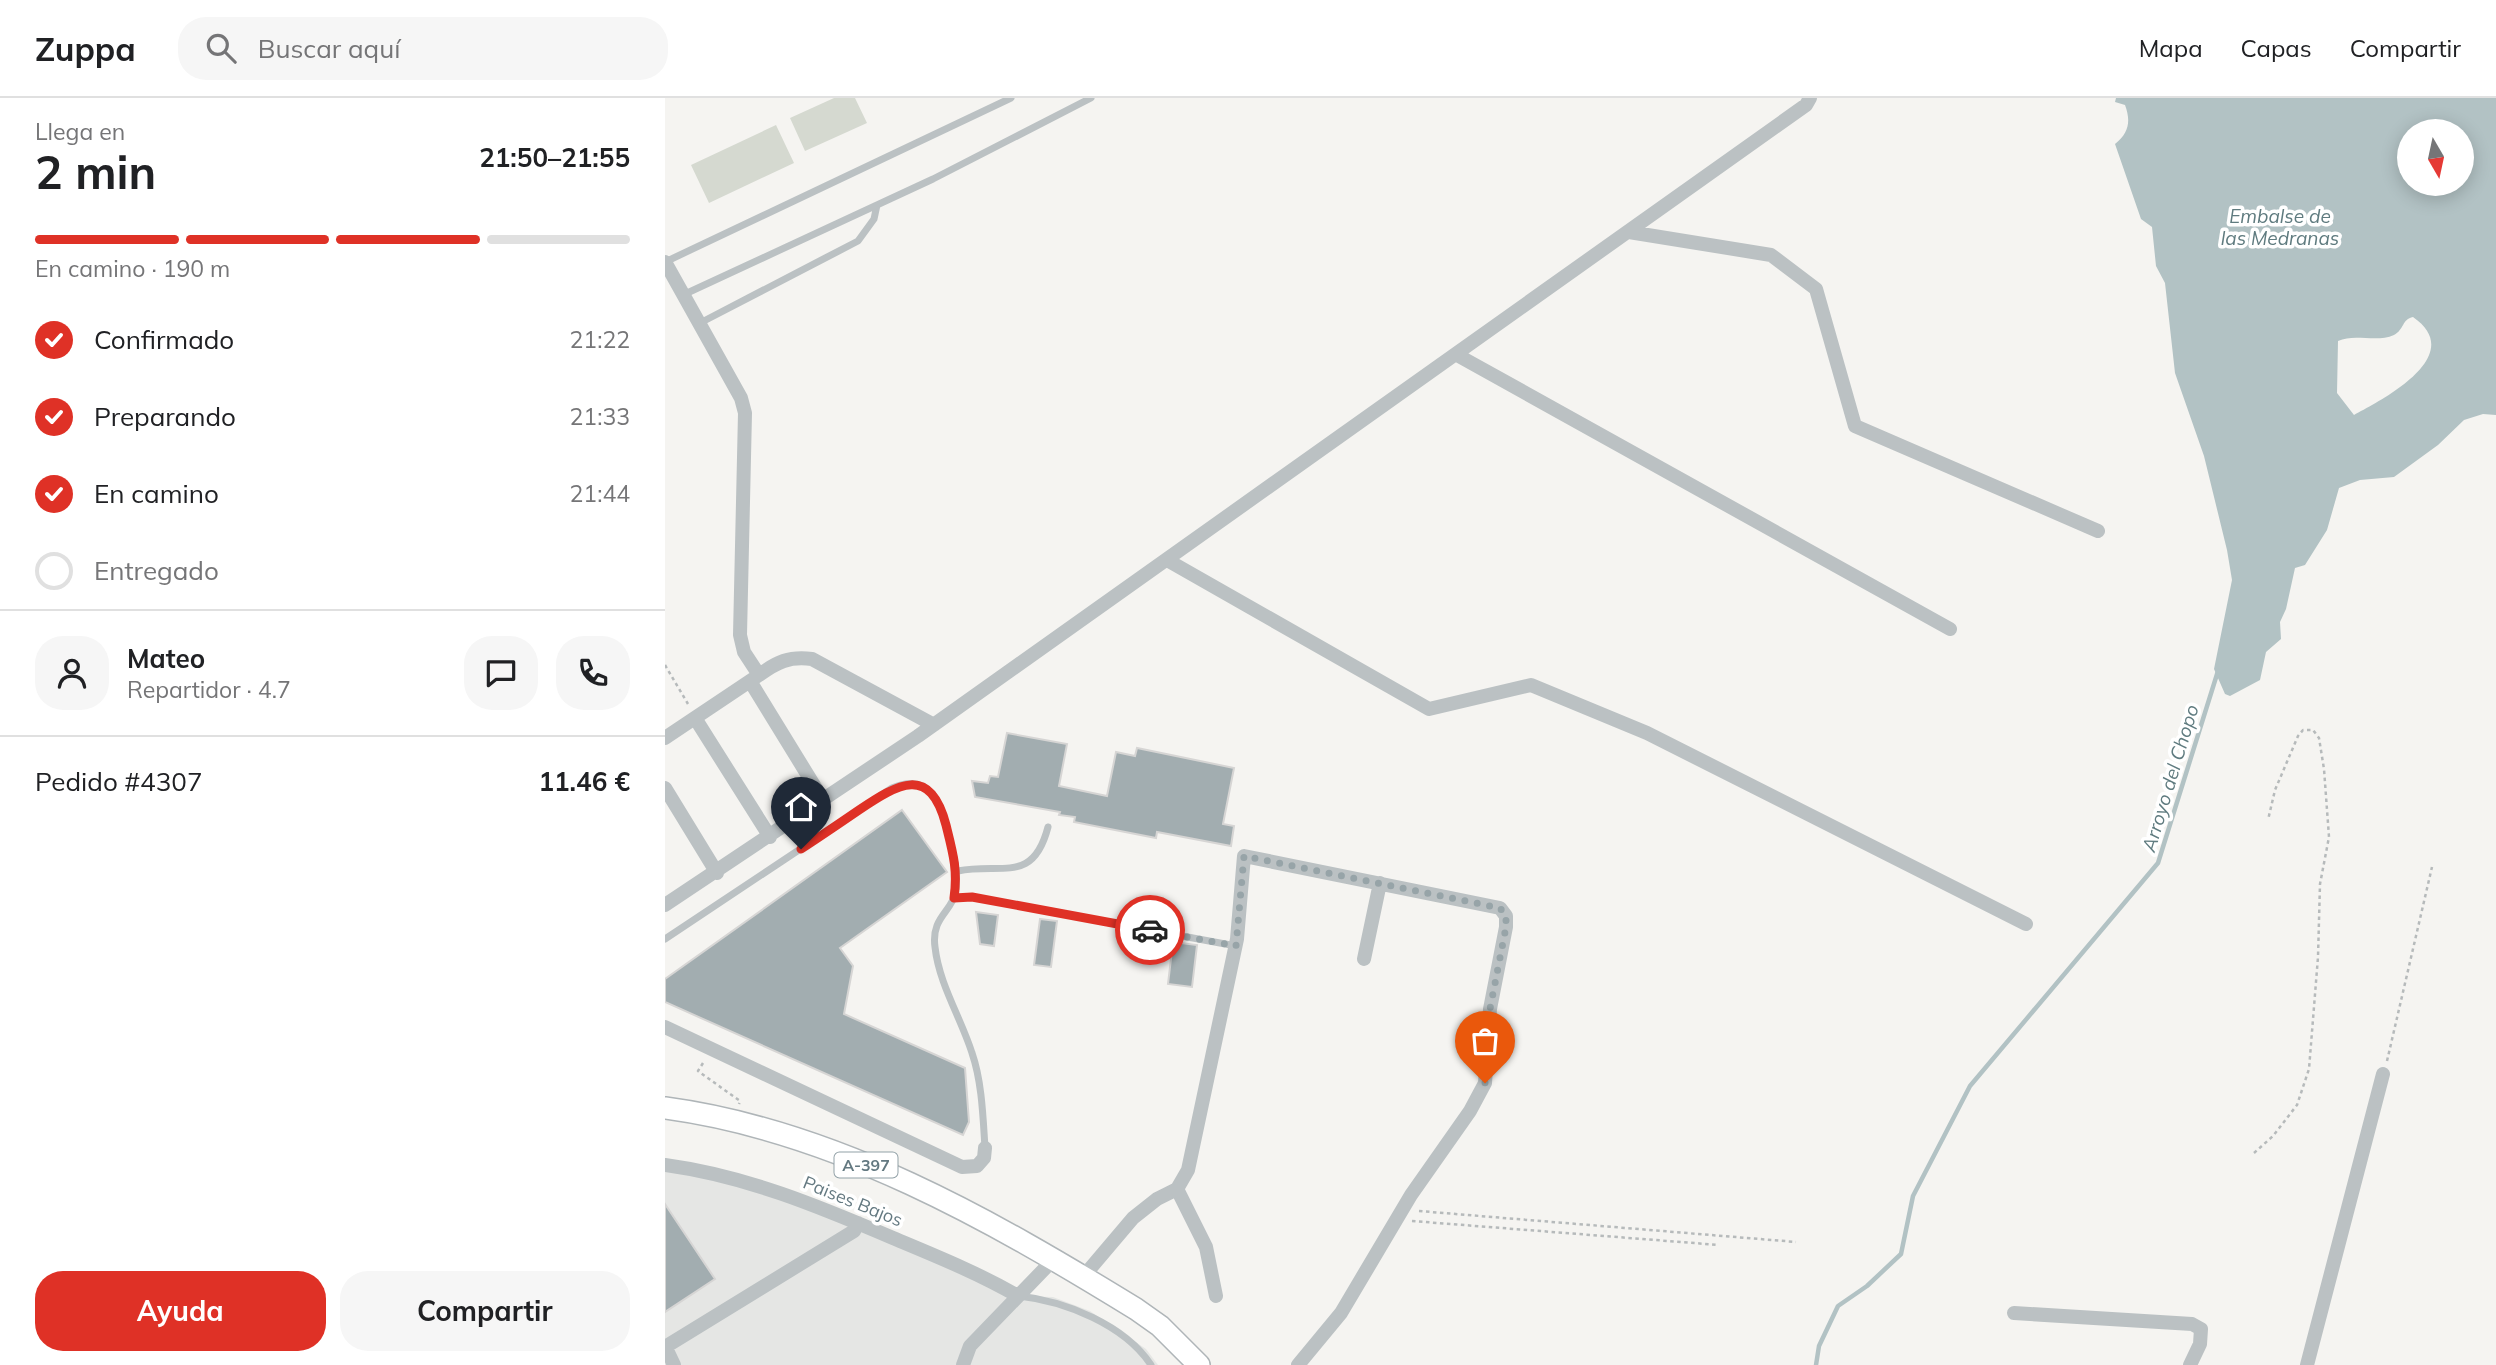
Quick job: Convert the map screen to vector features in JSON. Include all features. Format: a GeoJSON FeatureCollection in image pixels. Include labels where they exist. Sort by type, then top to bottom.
{"type":"FeatureCollection","features":[{"type":"Feature","properties":{"kind":"main road","name":"A-397"},"geometry":{"type":"LineString","coordinates":[[665,1108],[710,1114],[768,1128],[840,1154],[965,1212],[1083,1277],[1160,1326],[1199,1365]]}},
{"type":"Feature","properties":{"kind":"street"},"geometry":{"type":"LineString","coordinates":[[666,903],[717,873],[934,724],[1806,106],[1810,98]]}},
{"type":"Feature","properties":{"kind":"street"},"geometry":{"type":"LineString","coordinates":[[1629,232],[1771,256],[1816,289],[1855,426],[2098,531]]}},
{"type":"Feature","properties":{"kind":"street"},"geometry":{"type":"LineString","coordinates":[[665,262],[685,294],[745,413],[740,635],[754,678],[823,800]]}},
{"type":"Feature","properties":{"kind":"street"},"geometry":{"type":"LineString","coordinates":[[1457,355],[1951,629]]}},
{"type":"Feature","properties":{"kind":"street"},"geometry":{"type":"LineString","coordinates":[[1167,560],[1429,709],[1531,685],[1647,733],[2026,924]]}},
{"type":"Feature","properties":{"kind":"street"},"geometry":{"type":"LineString","coordinates":[[665,738],[778,662],[793,657],[812,659],[934,724]]}},
{"type":"Feature","properties":{"kind":"street"},"geometry":{"type":"LineString","coordinates":[[695,718],[770,837]]}},
{"type":"Feature","properties":{"kind":"street"},"geometry":{"type":"LineString","coordinates":[[665,788],[717,873]]}},
{"type":"Feature","properties":{"kind":"street"},"geometry":{"type":"LineString","coordinates":[[1083,1277],[1133,1218],[1157,1199],[1177,1189],[1188,1170],[1202,1117],[1236,946],[1244,856],[1500,908],[1506,916],[1490,1009],[1485,1083],[1470,1111],[1443,1147],[1341,1313],[1298,1365]]}},
{"type":"Feature","properties":{"kind":"street"},"geometry":{"type":"LineString","coordinates":[[1364,959],[1380,883]]}},
{"type":"Feature","properties":{"kind":"street"},"geometry":{"type":"LineString","coordinates":[[665,1027],[962,1167],[972,1168],[981,1163],[985,1148]]}},
{"type":"Feature","properties":{"kind":"street"},"geometry":{"type":"LineString","coordinates":[[2307,1365],[2383,1074]]}},
{"type":"Feature","properties":{"kind":"street","name":"Paises Bajos"},"geometry":{"type":"LineString","coordinates":[[665,1165],[747,1181],[858,1223],[987,1278],[1018,1296]]}},
{"type":"Feature","properties":{"kind":"street"},"geometry":{"type":"LineString","coordinates":[[1177,1189],[1206,1247],[1216,1296]]}},
{"type":"Feature","properties":{"kind":"street"},"geometry":{"type":"LineString","coordinates":[[674,1365],[665,1347],[855,1231],[858,1223]]}},
{"type":"Feature","properties":{"kind":"street"},"geometry":{"type":"LineString","coordinates":[[963,1365],[970,1346],[1053,1260]]}},
{"type":"Feature","properties":{"kind":"street"},"geometry":{"type":"LineString","coordinates":[[2014,1313],[2192,1324],[2201,1329],[2200,1344],[2190,1365]]}},
{"type":"Feature","properties":{"kind":"lane"},"geometry":{"type":"LineString","coordinates":[[665,262],[1010,98]]}},
{"type":"Feature","properties":{"kind":"lane"},"geometry":{"type":"LineString","coordinates":[[685,294],[877,205],[1091,98]]}},
{"type":"Feature","properties":{"kind":"lane"},"geometry":{"type":"LineString","coordinates":[[700,323],[858,241],[868,231],[877,205]]}},
{"type":"Feature","properties":{"kind":"lane"},"geometry":{"type":"LineString","coordinates":[[665,939],[902,785],[922,786],[937,799],[958,871],[954,898],[937,923],[935,946],[942,977],[973,1055],[985,1148]]}},
{"type":"Feature","properties":{"kind":"lane"},"geometry":{"type":"LineString","coordinates":[[958,871],[983,867],[1005,870],[1025,865],[1043,845],[1048,827]]}},
{"type":"Feature","properties":{"kind":"lane"},"geometry":{"type":"LineString","coordinates":[[954,898],[972,897],[1236,946]]}},
{"type":"Feature","properties":{"kind":"lane"},"geometry":{"type":"LineString","coordinates":[[1018,1296],[1045,1299],[1097,1321],[1142,1352],[1151,1365]]}},
{"type":"Feature","properties":{"kind":"path"},"geometry":{"type":"LineString","coordinates":[[665,665],[695,718]]}},
{"type":"Feature","properties":{"kind":"path"},"geometry":{"type":"LineString","coordinates":[[2254,1153],[2273,1136],[2297,1105],[2309,1069],[2318,957],[2320,884],[2329,837],[2324,769],[2319,738],[2313,730],[2303,730],[2298,736],[2276,790],[2269,820]]}},
{"type":"Feature","properties":{"kind":"path"},"geometry":{"type":"LineString","coordinates":[[2383,1074],[2433,867]]}},
{"type":"Feature","properties":{"kind":"path"},"geometry":{"type":"LineString","coordinates":[[1402,1214],[1796,1242]]}},
{"type":"Feature","properties":{"kind":"path"},"geometry":{"type":"LineString","coordinates":[[1402,1214],[1719,1245]]}},
{"type":"Feature","properties":{"kind":"shaded area"},"geometry":{"type":"Polygon","coordinates":[[[834,98],[855,98],[867,123],[805,151],[790,118],[834,98]]]}},
{"type":"Feature","properties":{"kind":"shaded area"},"geometry":{"type":"Polygon","coordinates":[[[776,125],[794,163],[709,203],[691,165],[776,125]]]}},
{"type":"Feature","properties":{"kind":"shaded area"},"geometry":{"type":"Polygon","coordinates":[[[665,1165],[747,1181],[1018,1296],[1053,1297],[1090,1311],[1146,1349],[1158,1365],[665,1365],[665,1165]]]}},
{"type":"Feature","properties":{"kind":"water","name":"Embalse de las Medranas"},"geometry":{"type":"Polygon","coordinates":[[[2116,98],[2496,98],[2496,415],[2483,414],[2464,420],[2438,445],[2394,477],[2360,480],[2339,488],[2327,530],[2305,565],[2295,568],[2286,609],[2280,622],[2281,639],[2266,652],[2260,680],[2230,696],[2225,694],[2214,669],[2232,580],[2227,550],[2204,456],[2175,373],[2165,283],[2156,266],[2152,227],[2141,219],[2115,144],[2126,131],[2128,116],[2125,105],[2115,102],[2116,98]],[[2413,317],[2394,335],[2338,341],[2337,393],[2354,415],[2384,398],[2415,374],[2426,360],[2431,346],[2427,331],[2413,317]]]}},
{"type":"Feature","properties":{"kind":"building"},"geometry":{"type":"Polygon","coordinates":[[[1007,733],[1067,744],[1059,786],[1107,796],[1116,752],[1135,756],[1137,748],[1234,768],[1223,824],[1234,826],[1231,846],[1157,832],[1156,838],[1074,822],[1075,817],[1059,815],[1060,812],[975,797],[972,781],[988,783],[990,776],[998,777],[1007,733]]]}},
{"type":"Feature","properties":{"kind":"building"},"geometry":{"type":"Polygon","coordinates":[[[902,810],[947,872],[840,948],[853,966],[844,1014],[965,1068],[969,1122],[963,1135],[665,1002],[665,979],[902,810]]]}},
{"type":"Feature","properties":{"kind":"building"},"geometry":{"type":"Polygon","coordinates":[[[976,912],[998,915],[994,946],[980,944],[976,912]]]}},
{"type":"Feature","properties":{"kind":"building"},"geometry":{"type":"Polygon","coordinates":[[[1040,919],[1057,921],[1051,967],[1034,965],[1040,919]]]}},
{"type":"Feature","properties":{"kind":"building"},"geometry":{"type":"Polygon","coordinates":[[[1173,942],[1197,945],[1192,987],[1168,984],[1173,942]]]}},
{"type":"Feature","properties":{"kind":"building"},"geometry":{"type":"Polygon","coordinates":[[[665,1204],[715,1279],[665,1312],[665,1204]]]}},
{"type":"Feature","properties":{"kind":"waterway","name":"Arroyo del Chopo"},"geometry":{"type":"LineString","coordinates":[[1816,1365],[1819,1346],[1838,1306],[1867,1286],[1901,1254],[1913,1196],[1970,1086],[2158,863],[2218,671]]}},
{"type":"Feature","properties":{"kind":"way so far"},"geometry":{"type":"LineString","coordinates":[[1150,930],[1236,946],[1241,864],[1244,856],[1252,855],[1500,908],[1506,916],[1506,927],[1490,1009],[1485,1083]]}},
{"type":"Feature","properties":{"kind":"route"},"geometry":{"type":"LineString","coordinates":[[801,849],[892,788],[912,784],[922,786],[931,792],[942,809],[958,871],[954,898],[972,897],[1150,930]]}}]}
